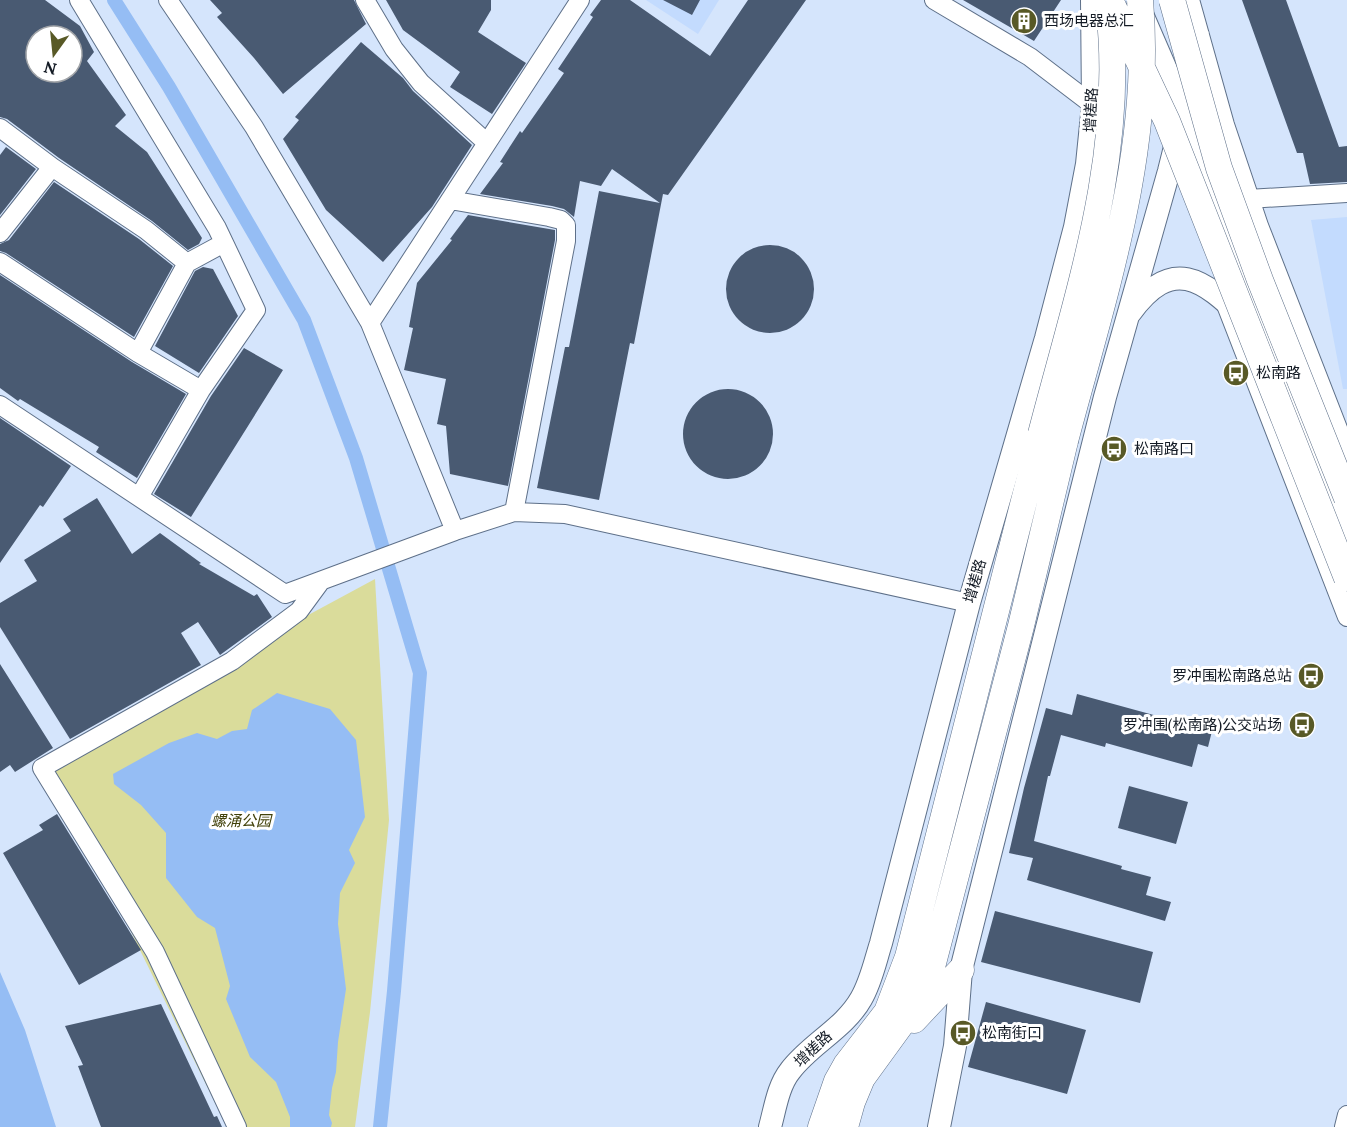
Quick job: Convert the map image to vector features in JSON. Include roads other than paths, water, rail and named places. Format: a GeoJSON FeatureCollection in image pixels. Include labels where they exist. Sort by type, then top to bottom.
{"type":"FeatureCollection","features":[{"type":"Feature","properties":{"kind":"highway","name":"增槎路"},"geometry":{"type":"LineString","coordinates":[[845,1127],[862,1078],[917,999],[933,963],[1021,626],[1053,438],[1106,163],[1113,105],[1109,0]]}},
{"type":"Feature","properties":{"kind":"highway"},"geometry":{"type":"LineString","coordinates":[[1109,0],[1167,121],[1347,578]]}},
{"type":"Feature","properties":{"kind":"highway","name":"增槎路"},"geometry":{"type":"LineString","coordinates":[[821,1127],[837,1081],[846,1065],[888,1012],[908,957],[1053,438],[1113,257],[1134,158],[1142,97],[1142,39],[1138,0]]}},
{"type":"Feature","properties":{"kind":"highway"},"geometry":{"type":"LineString","coordinates":[[1172,0],[1207,130],[1223,178],[1341,504]]}},
{"type":"Feature","properties":{"kind":"highway"},"geometry":{"type":"LineString","coordinates":[[881,1051],[934,1001],[961,970]]}},
{"type":"Feature","properties":{"kind":"highway"},"geometry":{"type":"LineString","coordinates":[[831,1127],[846,1065]]}},
{"type":"Feature","properties":{"kind":"main road","name":"增槎路"},"geometry":{"type":"LineString","coordinates":[[770,1127],[781,1087],[789,1072],[801,1058],[851,1014],[862,999],[871,978],[969,603],[1063,276],[1083,192],[1093,105],[1092,0]]}},
{"type":"Feature","properties":{"kind":"main road"},"geometry":{"type":"LineString","coordinates":[[1138,0],[1184,111],[1217,205],[1271,345],[1341,504],[1347,538]]}},
{"type":"Feature","properties":{"kind":"main road"},"geometry":{"type":"LineString","coordinates":[[1188,0],[1223,125],[1248,199],[1274,273],[1347,457]]}},
{"type":"Feature","properties":{"kind":"main road"},"geometry":{"type":"LineString","coordinates":[[939,1127],[956,1046],[961,970],[1105,397],[1169,171],[1184,111],[1198,35]]}},
{"type":"Feature","properties":{"kind":"main road"},"geometry":{"type":"LineString","coordinates":[[1088,164],[1113,124],[1144,115],[1184,111],[1212,114],[1223,125]]}},
{"type":"Feature","properties":{"kind":"main road"},"geometry":{"type":"LineString","coordinates":[[1128,316],[1140,298],[1168,280],[1198,281],[1223,299],[1271,345]]}},
{"type":"Feature","properties":{"kind":"street"},"geometry":{"type":"LineString","coordinates":[[79,0],[211,218],[255,310],[201,390],[139,497]]}},
{"type":"Feature","properties":{"kind":"street"},"geometry":{"type":"LineString","coordinates":[[168,0],[254,127],[370,323],[455,531]]}},
{"type":"Feature","properties":{"kind":"street"},"geometry":{"type":"LineString","coordinates":[[365,0],[394,49],[421,83],[487,143]]}},
{"type":"Feature","properties":{"kind":"street"},"geometry":{"type":"LineString","coordinates":[[370,323],[580,0]]}},
{"type":"Feature","properties":{"kind":"street"},"geometry":{"type":"LineString","coordinates":[[934,0],[1030,57],[1093,105]]}},
{"type":"Feature","properties":{"kind":"street"},"geometry":{"type":"LineString","coordinates":[[0,128],[52,167],[146,230],[187,263]]}},
{"type":"Feature","properties":{"kind":"street"},"geometry":{"type":"LineString","coordinates":[[0,233],[52,167]]}},
{"type":"Feature","properties":{"kind":"street"},"geometry":{"type":"LineString","coordinates":[[1248,199],[1347,193]]}},
{"type":"Feature","properties":{"kind":"street"},"geometry":{"type":"LineString","coordinates":[[450,200],[549,217],[561,220],[566,225],[566,241],[514,512]]}},
{"type":"Feature","properties":{"kind":"street"},"geometry":{"type":"LineString","coordinates":[[138,353],[187,263],[224,243]]}},
{"type":"Feature","properties":{"kind":"street"},"geometry":{"type":"LineString","coordinates":[[0,262],[138,353],[201,390]]}},
{"type":"Feature","properties":{"kind":"street"},"geometry":{"type":"LineString","coordinates":[[1223,299],[1347,617]]}},
{"type":"Feature","properties":{"kind":"street"},"geometry":{"type":"LineString","coordinates":[[1317,380],[1347,426]]}},
{"type":"Feature","properties":{"kind":"street"},"geometry":{"type":"LineString","coordinates":[[1287,461],[1292,395]]}},
{"type":"Feature","properties":{"kind":"street"},"geometry":{"type":"LineString","coordinates":[[0,405],[285,594],[455,531],[514,512],[565,514],[969,603]]}},
{"type":"Feature","properties":{"kind":"street"},"geometry":{"type":"LineString","coordinates":[[237,1127],[155,952],[42,768],[232,661],[299,610],[321,581]]}},
{"type":"Feature","properties":{"kind":"street"},"geometry":{"type":"LineString","coordinates":[[1344,1127],[1347,1115]]}},
{"type":"Feature","properties":{"kind":"waterway"},"geometry":{"type":"LineString","coordinates":[[114,0],[169,87],[304,320],[356,458],[420,673],[394,991],[380,1127]]}},
{"type":"Feature","properties":{"kind":"place","name":"西场电器总汇"},"geometry":{"type":"Point","coordinates":[1024,21]}},
{"type":"Feature","properties":{"kind":"place","name":"松南路"},"geometry":{"type":"Point","coordinates":[1236,373]}},
{"type":"Feature","properties":{"kind":"place","name":"松南路口"},"geometry":{"type":"Point","coordinates":[1114,449]}},
{"type":"Feature","properties":{"kind":"place","name":"罗冲围松南路总站"},"geometry":{"type":"Point","coordinates":[1311,676]}},
{"type":"Feature","properties":{"kind":"place","name":"罗冲围(松南路)公交站场"},"geometry":{"type":"Point","coordinates":[1302,725]}},
{"type":"Feature","properties":{"kind":"place","name":"松南街口"},"geometry":{"type":"Point","coordinates":[963,1033]}},
{"type":"Feature","properties":{"kind":"park label","name":"螺涌公园"},"geometry":{"type":"Point","coordinates":[241,821]}}]}
